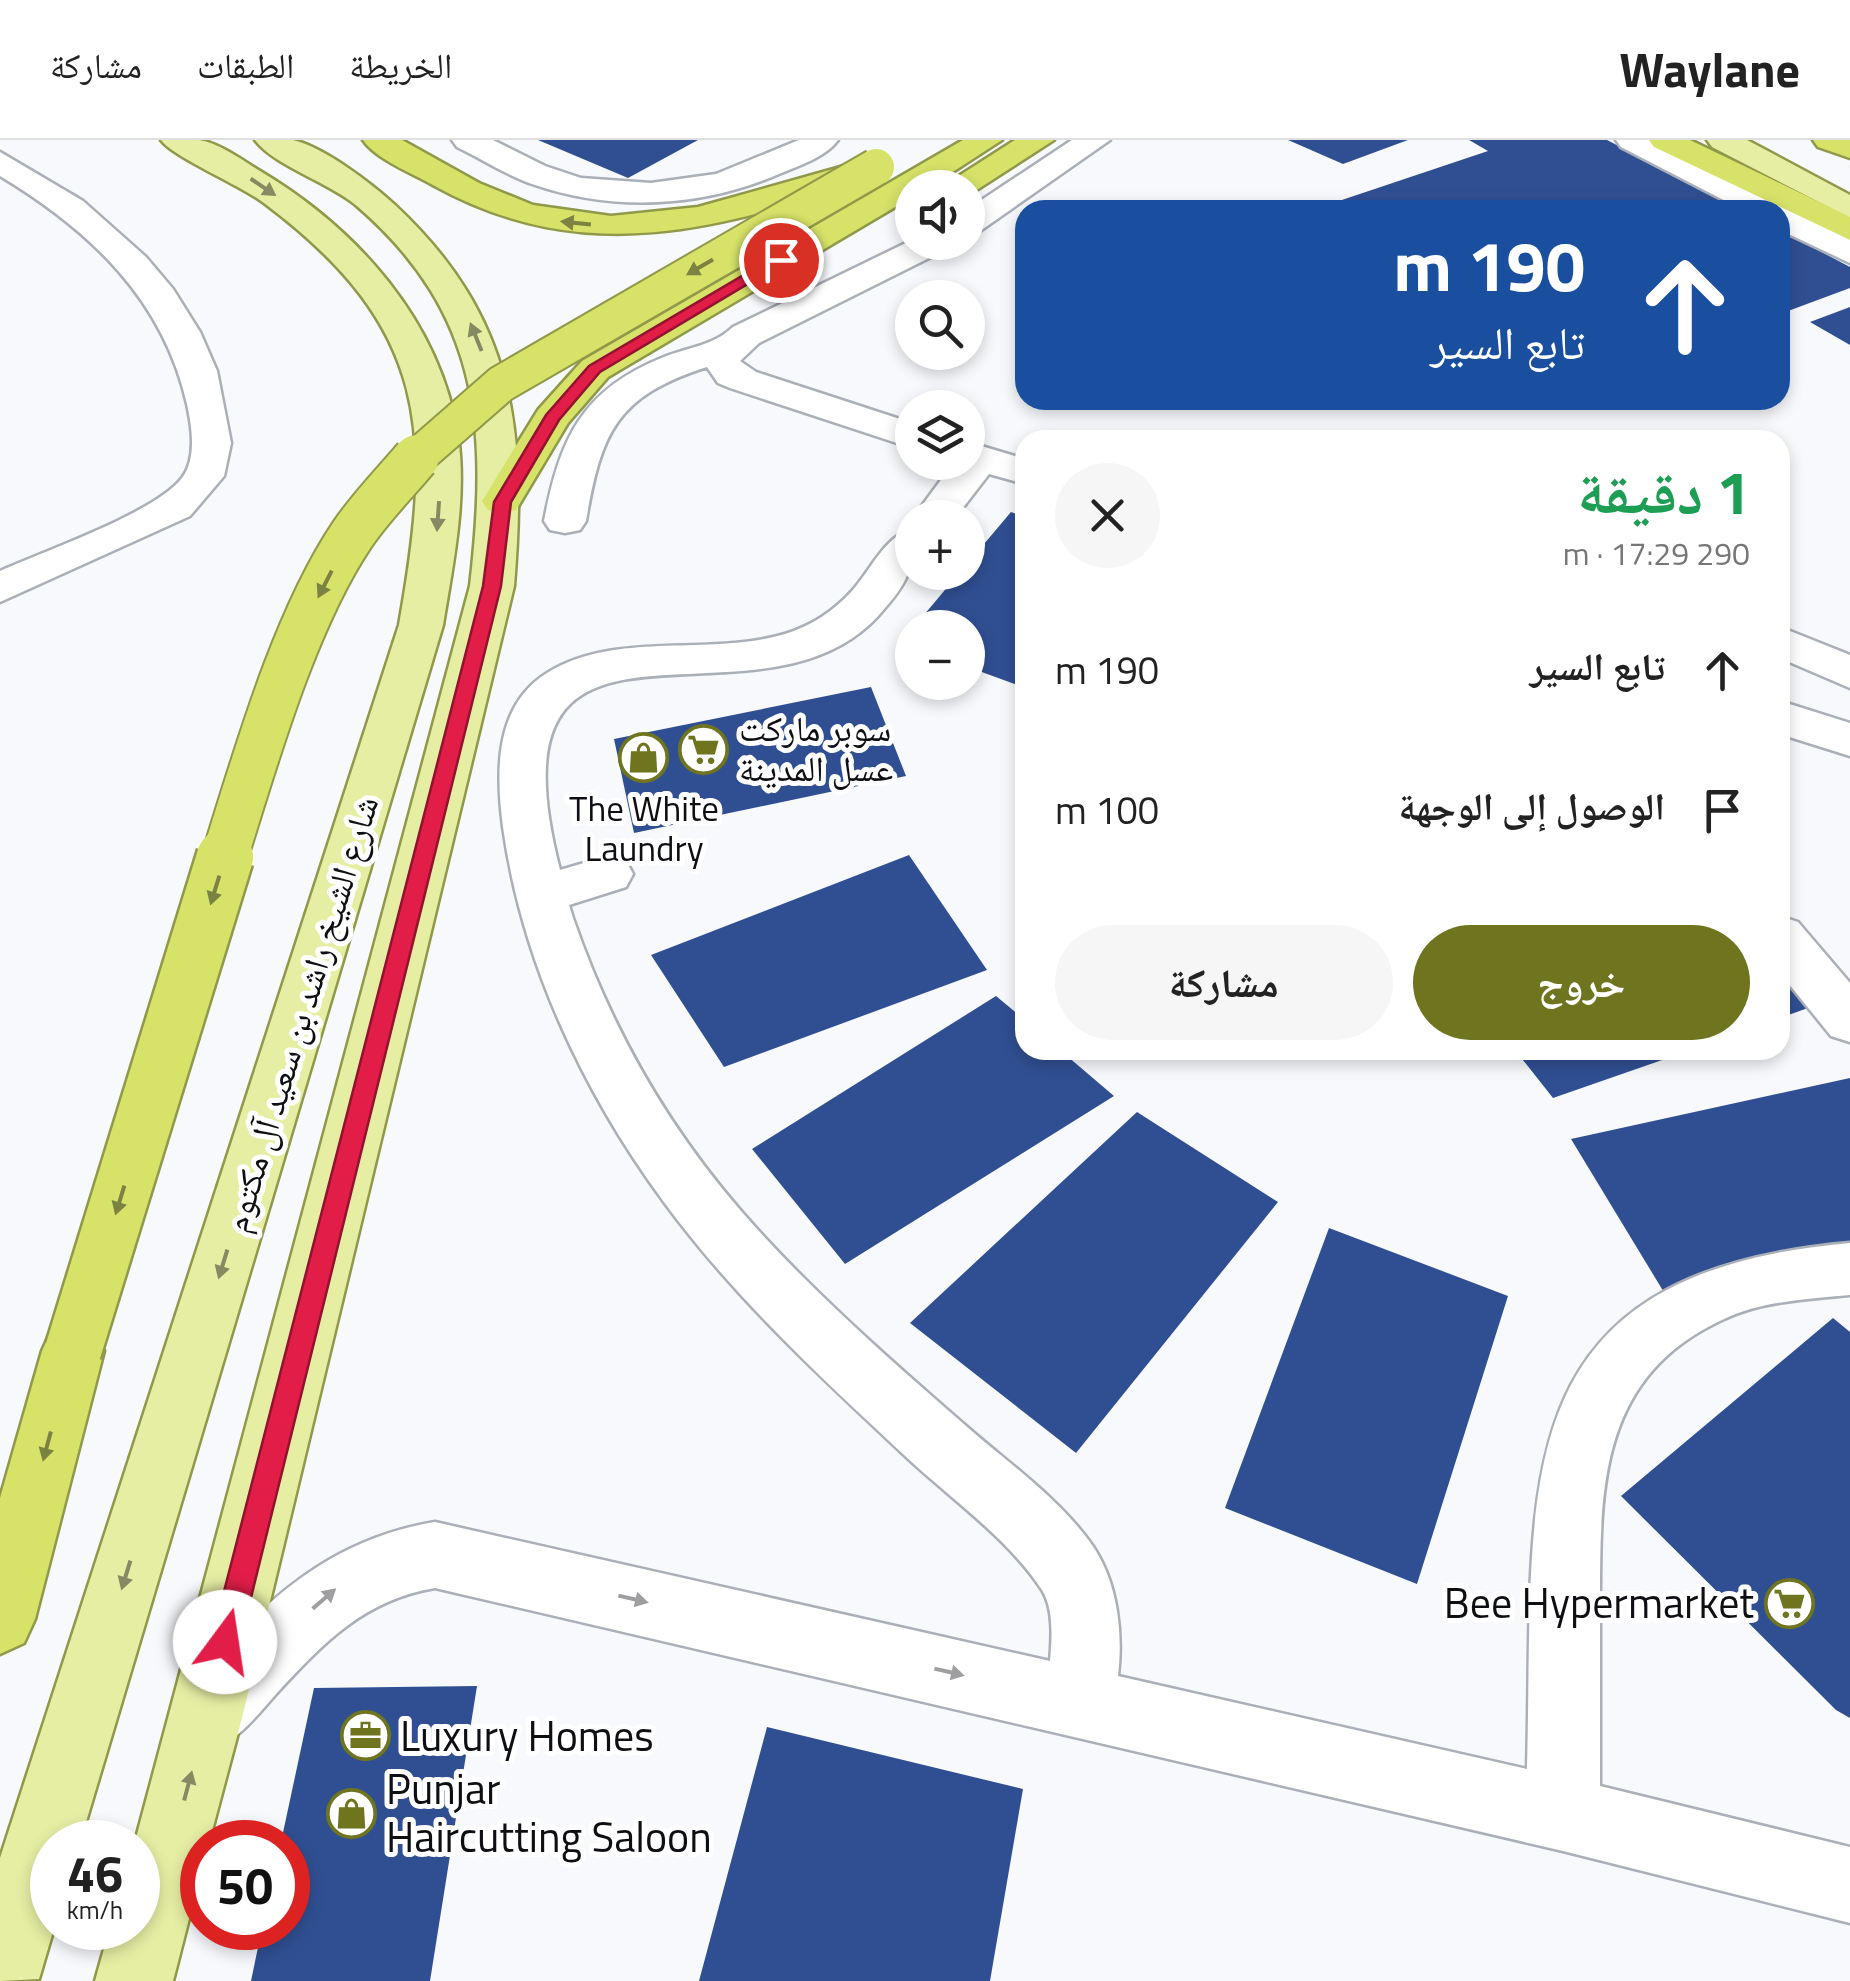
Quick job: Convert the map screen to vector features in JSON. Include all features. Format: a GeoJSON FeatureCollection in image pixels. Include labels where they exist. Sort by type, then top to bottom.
{"type":"FeatureCollection","features":[{"type":"Feature","properties":{"kind":"highway"},"geometry":{"type":"LineString","coordinates":[[0,1619],[73,1352],[256,756],[317,599],[351,536],[419,454],[501,384],[546,354],[891,158],[686,221],[605,225],[546,219],[505,206],[379,140]]}},
{"type":"Feature","properties":{"kind":"highway"},"geometry":{"type":"LineString","coordinates":[[1665,140],[1788,200]]}},
{"type":"Feature","properties":{"kind":"highway"},"geometry":{"type":"LineString","coordinates":[[502,502],[571,392],[621,350],[984,141]]}},
{"type":"Feature","properties":{"kind":"highway"},"geometry":{"type":"LineString","coordinates":[[985,176],[1039,152]]}},
{"type":"Feature","properties":{"kind":"highway"},"geometry":{"type":"LineString","coordinates":[[1790,201],[1850,230]]}},
{"type":"Feature","properties":{"kind":"highway"},"geometry":{"type":"LineString","coordinates":[[681,318],[820,262],[895,223]]}},
{"type":"Feature","properties":{"kind":"main road","name":"شارع الشيخ راشد بن سعيد آل مكتوم"},"geometry":{"type":"LineString","coordinates":[[0,1979],[421,625],[440,516],[438,434],[420,366],[392,308],[350,256],[300,212],[243,174],[178,140]]}},
{"type":"Feature","properties":{"kind":"main road","name":"شارع الشيخ راشد بن سعيد آل مكتوم"},"geometry":{"type":"LineString","coordinates":[[134,1981],[206,1718],[492,586],[502,502],[500,442],[487,367],[446,278],[366,196],[271,140]]}},
{"type":"Feature","properties":{"kind":"main road"},"geometry":{"type":"LineString","coordinates":[[1722,140],[1850,208]]}},
{"type":"Feature","properties":{"kind":"main road"},"geometry":{"type":"LineString","coordinates":[[1827,140],[1850,151]]}},
{"type":"Feature","properties":{"kind":"street"},"geometry":{"type":"LineString","coordinates":[[468,140],[544,178],[588,188],[638,192],[740,180],[782,165],[822,140]]}},
{"type":"Feature","properties":{"kind":"street"},"geometry":{"type":"LineString","coordinates":[[985,207],[1039,152],[1094,140]]}},
{"type":"Feature","properties":{"kind":"street"},"geometry":{"type":"LineString","coordinates":[[1632,140],[1750,200]]}},
{"type":"Feature","properties":{"kind":"street"},"geometry":{"type":"LineString","coordinates":[[0,588],[175,507],[198,488],[210,467],[213,448],[204,389],[184,334],[154,286],[116,244],[11,178]]}},
{"type":"Feature","properties":{"kind":"street"},"geometry":{"type":"LineString","coordinates":[[1790,221],[1850,253]]}},
{"type":"Feature","properties":{"kind":"street"},"geometry":{"type":"LineString","coordinates":[[565,521],[581,448],[598,420],[655,374],[724,351],[746,334],[898,260]]}},
{"type":"Feature","properties":{"kind":"street"},"geometry":{"type":"LineString","coordinates":[[724,351],[724,368],[743,380],[895,430]]}},
{"type":"Feature","properties":{"kind":"street"},"geometry":{"type":"LineString","coordinates":[[985,459],[1015,469]]}},
{"type":"Feature","properties":{"kind":"street"},"geometry":{"type":"LineString","coordinates":[[895,563],[859,608],[820,637],[764,652],[608,666],[585,672],[547,693],[529,723],[524,758],[527,830],[541,895],[580,1005],[616,1079],[662,1153],[720,1229],[813,1326],[1069,1570],[1087,1619],[1089,1645],[1079,1702]]}},
{"type":"Feature","properties":{"kind":"street"},"geometry":{"type":"LineString","coordinates":[[1790,644],[1818,654],[1850,673]]}},
{"type":"Feature","properties":{"kind":"street"},"geometry":{"type":"LineString","coordinates":[[1790,720],[1850,740]]}},
{"type":"Feature","properties":{"kind":"street"},"geometry":{"type":"LineString","coordinates":[[541,895],[608,874]]}},
{"type":"Feature","properties":{"kind":"street"},"geometry":{"type":"LineString","coordinates":[[1790,948],[1850,1021]]}},
{"type":"Feature","properties":{"kind":"street"},"geometry":{"type":"LineString","coordinates":[[1562,1814],[1569,1508],[1584,1427],[1603,1385],[1628,1348],[1658,1320],[1712,1295],[1772,1279],[1850,1269]]}},
{"type":"Feature","properties":{"kind":"street"},"geometry":{"type":"LineString","coordinates":[[206,1718],[341,1584],[403,1557],[435,1555],[1562,1814],[1850,1886]]}},
{"type":"Feature","properties":{"kind":"building"},"geometry":{"type":"Polygon","coordinates":[[[538,140],[698,140],[628,178],[538,140]]]}},
{"type":"Feature","properties":{"kind":"building"},"geometry":{"type":"Polygon","coordinates":[[[1288,140],[1408,140],[1343,164],[1288,140]]]}},
{"type":"Feature","properties":{"kind":"building"},"geometry":{"type":"Polygon","coordinates":[[[1469,140],[1607,140],[1723,200],[1342,200],[1488,151],[1469,140]]]}},
{"type":"Feature","properties":{"kind":"building"},"geometry":{"type":"Polygon","coordinates":[[[1790,235],[1850,267],[1850,288],[1790,310],[1790,235]]]}},
{"type":"Feature","properties":{"kind":"building"},"geometry":{"type":"Polygon","coordinates":[[[1850,307],[1850,345],[1810,322],[1850,307]]]}},
{"type":"Feature","properties":{"kind":"building"},"geometry":{"type":"Polygon","coordinates":[[[1011,512],[1015,513],[1015,684],[985,673],[985,610],[928,610],[945,590],[985,590],[985,543],[1011,512]]]}},
{"type":"Feature","properties":{"kind":"building"},"geometry":{"type":"Polygon","coordinates":[[[871,687],[906,776],[634,833],[614,739],[871,687]]]}},
{"type":"Feature","properties":{"kind":"building"},"geometry":{"type":"Polygon","coordinates":[[[909,855],[987,970],[724,1067],[651,955],[909,855]]]}},
{"type":"Feature","properties":{"kind":"building"},"geometry":{"type":"Polygon","coordinates":[[[1790,973],[1822,1003],[1790,1014],[1790,973]]]}},
{"type":"Feature","properties":{"kind":"building"},"geometry":{"type":"Polygon","coordinates":[[[996,996],[1015,1012],[1015,1060],[1072,1060],[1114,1096],[845,1264],[752,1149],[996,996]]]}},
{"type":"Feature","properties":{"kind":"building"},"geometry":{"type":"Polygon","coordinates":[[[1523,1060],[1662,1060],[1553,1098],[1523,1060]]]}},
{"type":"Feature","properties":{"kind":"building"},"geometry":{"type":"Polygon","coordinates":[[[1850,1078],[1850,1245],[1665,1294],[1571,1139],[1850,1078]]]}},
{"type":"Feature","properties":{"kind":"building"},"geometry":{"type":"Polygon","coordinates":[[[1137,1112],[1278,1202],[1076,1453],[910,1323],[1137,1112]]]}},
{"type":"Feature","properties":{"kind":"building"},"geometry":{"type":"Polygon","coordinates":[[[1329,1228],[1508,1296],[1417,1584],[1225,1508],[1329,1228]]]}},
{"type":"Feature","properties":{"kind":"building","name":"Bee Hypermarket"},"geometry":{"type":"Polygon","coordinates":[[[1833,1318],[1850,1332],[1850,1718],[1836,1710],[1621,1496],[1833,1318]]]}},
{"type":"Feature","properties":{"kind":"building"},"geometry":{"type":"Polygon","coordinates":[[[477,1686],[430,1981],[251,1981],[257,1950],[310,1950],[310,1820],[286,1820],[314,1688],[477,1686]]]}},
{"type":"Feature","properties":{"kind":"building"},"geometry":{"type":"Polygon","coordinates":[[[767,1727],[1023,1789],[990,1981],[699,1981],[767,1727]]]}},
{"type":"Feature","properties":{"kind":"place","name":"سوبر ماركت عسل المدينة"},"geometry":{"type":"Point","coordinates":[704,749]}},
{"type":"Feature","properties":{"kind":"place","name":"The White Laundry"},"geometry":{"type":"Point","coordinates":[644,757]}},
{"type":"Feature","properties":{"kind":"place","name":"Bee Hypermarket"},"geometry":{"type":"Point","coordinates":[1789,1603]}},
{"type":"Feature","properties":{"kind":"place","name":"Luxury Homes"},"geometry":{"type":"Point","coordinates":[365,1736]}},
{"type":"Feature","properties":{"kind":"place","name":"Punjar Haircutting Saloon"},"geometry":{"type":"Point","coordinates":[351,1813]}},
{"type":"Feature","properties":{"kind":"route"},"geometry":{"type":"LineString","coordinates":[[225,1642],[492,586],[502,502],[552,418],[595,369],[621,350],[781,260]]}}]}
